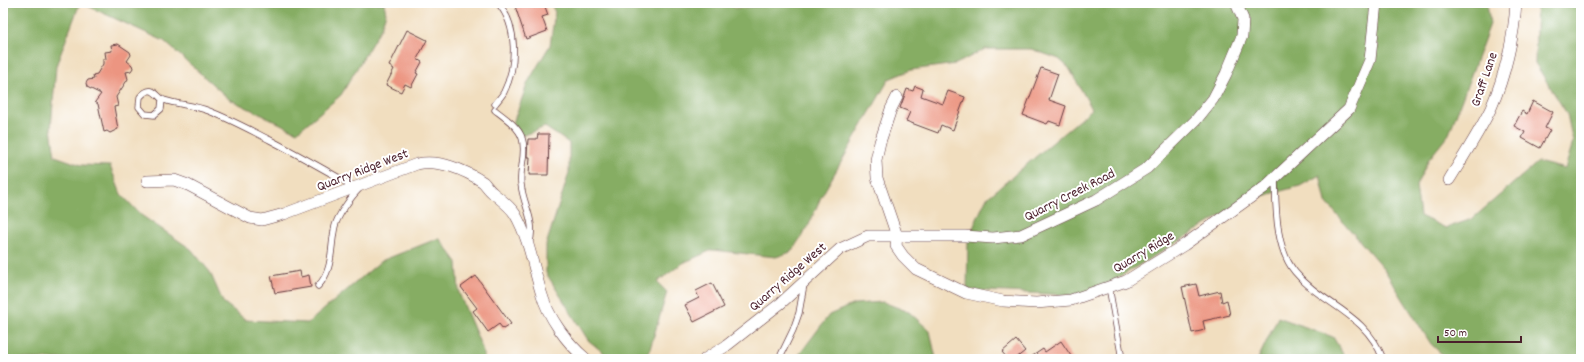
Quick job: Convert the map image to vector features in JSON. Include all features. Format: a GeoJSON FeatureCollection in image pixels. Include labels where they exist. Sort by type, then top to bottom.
{"type":"FeatureCollection","features":[{"type":"Feature","properties":{"kind":"street","name":"Quarry Creek Road"},"geometry":{"type":"LineString","coordinates":[[897,236],[966,236],[993,238],[1021,235],[1096,200],[1147,168],[1196,120],[1213,99],[1226,74],[1242,36],[1243,19],[1236,3]]}},
{"type":"Feature","properties":{"kind":"street","name":"Quarry Ridge"},"geometry":{"type":"LineString","coordinates":[[897,97],[884,129],[876,160],[877,178],[897,236],[896,246],[903,256],[916,269],[966,293],[1003,301],[1036,303],[1071,300],[1126,281],[1184,245],[1265,187],[1349,109],[1370,60],[1376,3]]}},
{"type":"Feature","properties":{"kind":"street","name":"Graff Lane"},"geometry":{"type":"LineString","coordinates":[[1449,180],[1490,109],[1500,86],[1515,24],[1516,3]]}},
{"type":"Feature","properties":{"kind":"street","name":"Quarry Ridge West"},"geometry":{"type":"LineString","coordinates":[[147,181],[174,180],[188,185],[250,218],[262,220],[284,214],[423,162],[450,166],[484,183],[489,190],[514,212],[528,246],[541,294],[557,327],[577,351],[586,359]]}},
{"type":"Feature","properties":{"kind":"street","name":"Quarry Ridge West"},"geometry":{"type":"LineString","coordinates":[[704,359],[726,346],[781,303],[840,249],[868,236],[897,236]]}},
{"type":"Feature","properties":{"kind":"lane"},"geometry":{"type":"LineString","coordinates":[[498,3],[509,24],[514,42],[514,53],[512,66],[504,92],[495,107],[520,132],[523,139],[520,183],[524,203],[532,224],[532,232],[528,246]]}},
{"type":"Feature","properties":{"kind":"lane"},"geometry":{"type":"LineString","coordinates":[[162,100],[161,109],[154,115],[145,114],[139,107],[140,97],[147,92],[156,92],[162,100],[208,111],[239,124],[359,186],[335,225],[328,271],[324,280],[318,286]]}},
{"type":"Feature","properties":{"kind":"lane"},"geometry":{"type":"LineString","coordinates":[[1275,178],[1279,236],[1286,258],[1294,272],[1319,294],[1354,319],[1371,336],[1383,359]]}},
{"type":"Feature","properties":{"kind":"lane"},"geometry":{"type":"LineString","coordinates":[[779,359],[794,330],[805,282]]}},
{"type":"Feature","properties":{"kind":"lane"},"geometry":{"type":"LineString","coordinates":[[1109,287],[1122,359]]}},
{"type":"Feature","properties":{"kind":"green space"},"geometry":{"type":"Polygon","coordinates":[[[3,3],[80,3],[56,66],[51,128],[55,156],[81,165],[110,166],[121,194],[141,215],[191,249],[210,272],[223,302],[246,320],[308,323],[381,261],[439,238],[457,262],[459,293],[482,348],[484,359],[3,359],[3,3]]]}},
{"type":"Feature","properties":{"kind":"green space"},"geometry":{"type":"Polygon","coordinates":[[[81,3],[384,3],[386,13],[381,28],[341,95],[297,132],[229,99],[164,41],[81,3]]]}},
{"type":"Feature","properties":{"kind":"green space"},"geometry":{"type":"Polygon","coordinates":[[[550,3],[732,3],[734,8],[763,6],[768,3],[1487,3],[1490,24],[1449,134],[1429,159],[1416,186],[1420,216],[1446,228],[1472,219],[1538,162],[1565,169],[1573,142],[1567,114],[1535,63],[1537,3],[1581,3],[1581,359],[1447,359],[1431,344],[1384,269],[1326,202],[1320,175],[1300,186],[1247,200],[1088,296],[967,290],[968,239],[986,199],[1092,109],[1069,68],[1059,59],[1031,49],[985,49],[956,64],[911,70],[889,79],[821,197],[808,227],[791,252],[776,257],[712,250],[683,263],[657,282],[667,292],[649,352],[642,359],[611,359],[588,340],[546,273],[546,245],[569,173],[569,143],[545,127],[516,138],[513,123],[528,82],[550,45],[555,12],[550,3]]]}},
{"type":"Feature","properties":{"kind":"green space"},"geometry":{"type":"Polygon","coordinates":[[[883,302],[909,312],[930,331],[936,359],[796,359],[829,315],[854,304],[883,302]]]}},
{"type":"Feature","properties":{"kind":"green space"},"geometry":{"type":"Polygon","coordinates":[[[1278,317],[1333,337],[1346,359],[1258,359],[1278,317]]]}},
{"type":"Feature","properties":{"kind":"building"},"geometry":{"type":"Polygon","coordinates":[[[514,3],[535,3],[536,7],[544,4],[548,15],[542,17],[547,31],[526,39],[514,3]]]}},
{"type":"Feature","properties":{"kind":"building"},"geometry":{"type":"Polygon","coordinates":[[[407,30],[427,40],[417,59],[422,62],[416,73],[418,74],[411,87],[405,84],[401,92],[386,85],[394,69],[389,66],[407,30]]]}},
{"type":"Feature","properties":{"kind":"building"},"geometry":{"type":"Polygon","coordinates":[[[118,44],[130,52],[131,55],[127,61],[133,68],[131,71],[126,72],[128,79],[116,97],[118,106],[114,107],[118,129],[110,133],[107,131],[104,132],[98,104],[95,102],[101,94],[87,87],[86,83],[88,80],[94,79],[93,75],[97,74],[103,64],[103,59],[106,59],[105,52],[112,51],[111,45],[118,44]]]}},
{"type":"Feature","properties":{"kind":"building"},"geometry":{"type":"Polygon","coordinates":[[[1041,68],[1058,74],[1049,100],[1066,106],[1060,125],[1049,121],[1047,124],[1023,115],[1041,68]]]}},
{"type":"Feature","properties":{"kind":"building"},"geometry":{"type":"Polygon","coordinates":[[[915,86],[923,89],[921,96],[943,104],[948,91],[965,97],[953,130],[941,125],[938,133],[906,121],[910,112],[900,108],[907,89],[913,91],[915,86]]]}},
{"type":"Feature","properties":{"kind":"building"},"geometry":{"type":"Polygon","coordinates":[[[1533,101],[1553,112],[1545,128],[1550,130],[1540,148],[1522,138],[1525,132],[1514,126],[1522,111],[1527,114],[1533,101]]]}},
{"type":"Feature","properties":{"kind":"building"},"geometry":{"type":"Polygon","coordinates":[[[538,134],[549,134],[548,175],[529,175],[530,157],[527,157],[528,139],[537,139],[538,134]]]}},
{"type":"Feature","properties":{"kind":"building"},"geometry":{"type":"Polygon","coordinates":[[[300,271],[301,277],[309,275],[311,287],[275,293],[271,276],[300,271]]]}},
{"type":"Feature","properties":{"kind":"building"},"geometry":{"type":"Polygon","coordinates":[[[476,276],[511,324],[503,329],[499,324],[488,332],[473,311],[477,308],[461,287],[476,276]]]}},
{"type":"Feature","properties":{"kind":"building"},"geometry":{"type":"Polygon","coordinates":[[[712,283],[724,307],[694,322],[685,305],[699,298],[696,291],[712,283]]]}},
{"type":"Feature","properties":{"kind":"building"},"geometry":{"type":"Polygon","coordinates":[[[1196,284],[1199,296],[1220,291],[1222,302],[1227,300],[1230,315],[1203,321],[1205,330],[1192,333],[1182,287],[1196,284]]]}},
{"type":"Feature","properties":{"kind":"building"},"geometry":{"type":"Polygon","coordinates":[[[1016,340],[1025,351],[1015,359],[1008,359],[1002,352],[1016,340]]]}},
{"type":"Feature","properties":{"kind":"building"},"geometry":{"type":"Polygon","coordinates":[[[1061,341],[1073,359],[1028,359],[1043,349],[1045,352],[1061,341]]]}}]}
